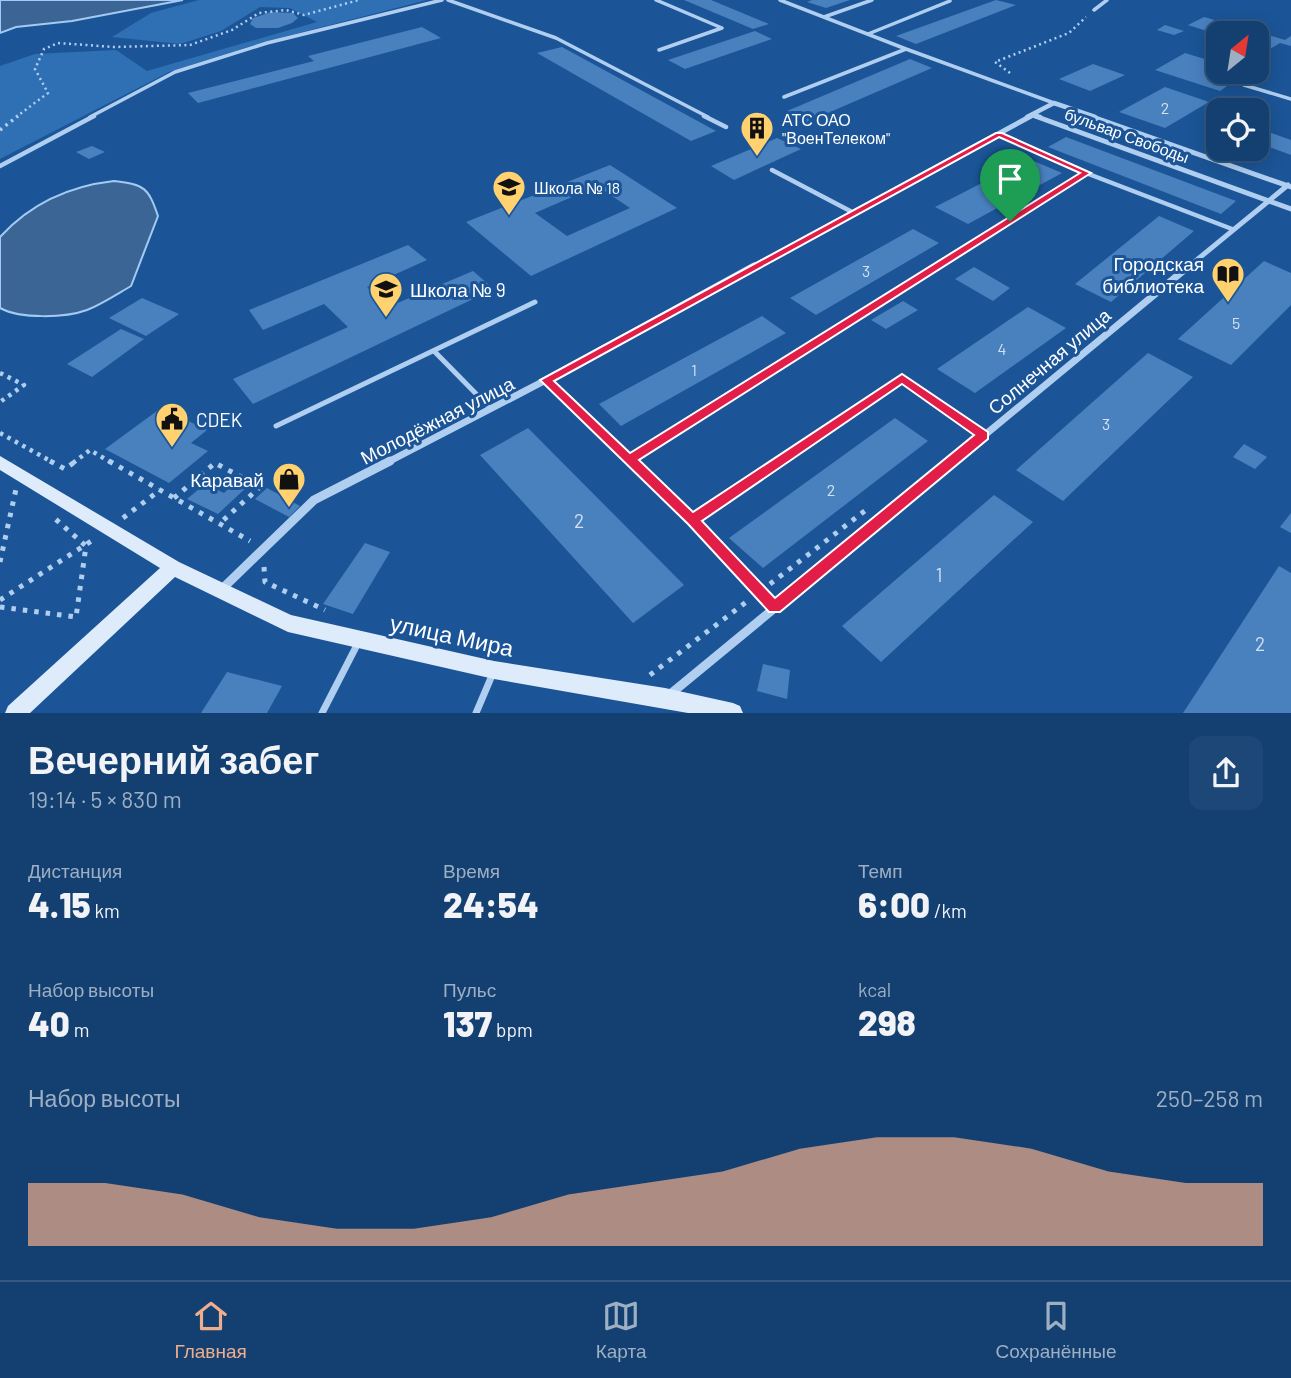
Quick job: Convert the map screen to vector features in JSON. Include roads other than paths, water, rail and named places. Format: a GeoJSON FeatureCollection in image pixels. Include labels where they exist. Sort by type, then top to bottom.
{"type":"FeatureCollection","features":[{"type":"Feature","properties":{"kind":"street","name":"Молодёжная улица"},"geometry":{"type":"LineString","coordinates":[[222,590],[314,500],[491,410],[1054,103]]}},
{"type":"Feature","properties":{"kind":"street","name":"бульвар Свободы"},"geometry":{"type":"LineString","coordinates":[[1054,103],[1290,185]]}},
{"type":"Feature","properties":{"kind":"street","name":"бульвар Свободы"},"geometry":{"type":"LineString","coordinates":[[1033,116],[1291,209]]}},
{"type":"Feature","properties":{"kind":"street","name":"Солнечная улица"},"geometry":{"type":"LineString","coordinates":[[665,698],[1267,200],[1290,185]]}},
{"type":"Feature","properties":{"kind":"street","name":"улица Мира"},"geometry":{"type":"LineString","coordinates":[[0,462],[173,567],[288,623],[494,670],[665,698],[733,713]]}},
{"type":"Feature","properties":{"kind":"street"},"geometry":{"type":"LineString","coordinates":[[16,713],[173,567]]}},
{"type":"Feature","properties":{"kind":"lane"},"geometry":{"type":"LineString","coordinates":[[0,166],[175,72],[267,43],[442,0]]}},
{"type":"Feature","properties":{"kind":"lane"},"geometry":{"type":"LineString","coordinates":[[448,0],[556,38],[726,127]]}},
{"type":"Feature","properties":{"kind":"lane"},"geometry":{"type":"LineString","coordinates":[[656,0],[722,29],[659,50]]}},
{"type":"Feature","properties":{"kind":"lane"},"geometry":{"type":"LineString","coordinates":[[780,0],[1054,103]]}},
{"type":"Feature","properties":{"kind":"lane"},"geometry":{"type":"LineString","coordinates":[[824,17],[872,0]]}},
{"type":"Feature","properties":{"kind":"lane"},"geometry":{"type":"LineString","coordinates":[[1094,9],[1107,0]]}},
{"type":"Feature","properties":{"kind":"lane"},"geometry":{"type":"LineString","coordinates":[[868,34],[950,1]]}},
{"type":"Feature","properties":{"kind":"lane"},"geometry":{"type":"LineString","coordinates":[[784,97],[906,49]]}},
{"type":"Feature","properties":{"kind":"lane"},"geometry":{"type":"LineString","coordinates":[[1244,85],[1291,99]]}},
{"type":"Feature","properties":{"kind":"lane"},"geometry":{"type":"LineString","coordinates":[[999,134],[1086,173],[1232,229]]}},
{"type":"Feature","properties":{"kind":"lane"},"geometry":{"type":"LineString","coordinates":[[772,170],[854,214]]}},
{"type":"Feature","properties":{"kind":"lane"},"geometry":{"type":"LineString","coordinates":[[630,460],[1086,173]]}},
{"type":"Feature","properties":{"kind":"lane"},"geometry":{"type":"LineString","coordinates":[[276,426],[536,303]]}},
{"type":"Feature","properties":{"kind":"lane"},"geometry":{"type":"LineString","coordinates":[[434,351],[491,410]]}},
{"type":"Feature","properties":{"kind":"lane"},"geometry":{"type":"LineString","coordinates":[[692,520],[902,379],[983,435]]}},
{"type":"Feature","properties":{"kind":"lane"},"geometry":{"type":"LineString","coordinates":[[546,380],[692,520],[775,608]]}},
{"type":"Feature","properties":{"kind":"lane"},"geometry":{"type":"LineString","coordinates":[[323,713],[360,640]]}},
{"type":"Feature","properties":{"kind":"lane"},"geometry":{"type":"LineString","coordinates":[[476,713],[494,670]]}},
{"type":"Feature","properties":{"kind":"place","name":"АТС ОАО \"ВоенТелеком\""},"geometry":{"type":"Point","coordinates":[757,158]}},
{"type":"Feature","properties":{"kind":"place","name":"Школа № 18"},"geometry":{"type":"Point","coordinates":[509,217]}},
{"type":"Feature","properties":{"kind":"place","name":"Городская библиотека"},"geometry":{"type":"Point","coordinates":[1228,304]}},
{"type":"Feature","properties":{"kind":"place","name":"Школа № 9"},"geometry":{"type":"Point","coordinates":[386,319]}},
{"type":"Feature","properties":{"kind":"place","name":"CDEK"},"geometry":{"type":"Point","coordinates":[172,449]}},
{"type":"Feature","properties":{"kind":"place","name":"Каравай"},"geometry":{"type":"Point","coordinates":[289,509]}}]}
